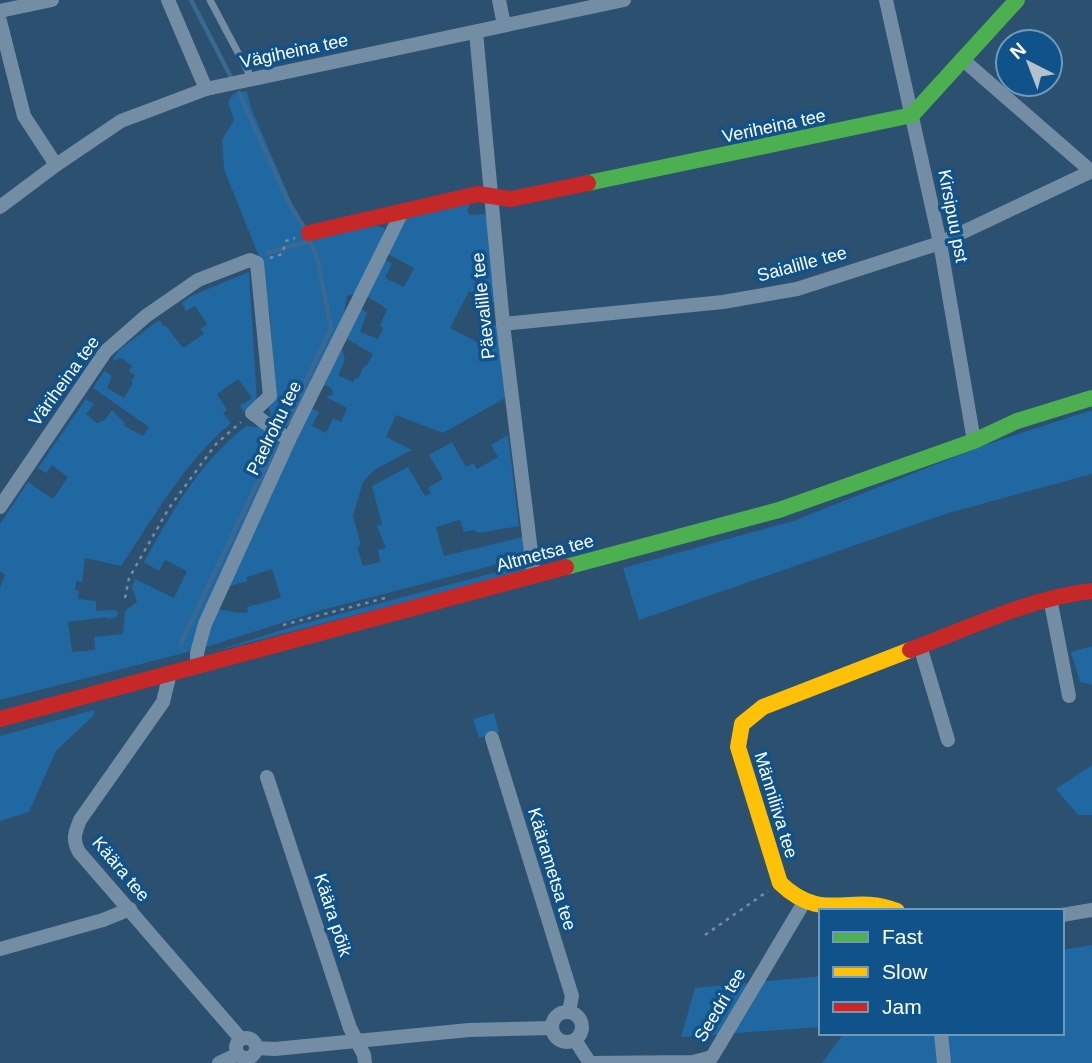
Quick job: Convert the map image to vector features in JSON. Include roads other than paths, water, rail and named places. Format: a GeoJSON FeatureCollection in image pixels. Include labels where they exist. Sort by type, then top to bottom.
{"type":"FeatureCollection","features":[{"type":"Feature","properties":{"kind":"street"},"geometry":{"type":"LineString","coordinates":[[0,11],[52,0]]}},
{"type":"Feature","properties":{"kind":"street"},"geometry":{"type":"LineString","coordinates":[[168,0],[206,89]]}},
{"type":"Feature","properties":{"kind":"street"},"geometry":{"type":"LineString","coordinates":[[499,0],[504,25]]}},
{"type":"Feature","properties":{"kind":"street","name":"Vägiheina tee"},"geometry":{"type":"LineString","coordinates":[[0,207],[121,121],[206,89],[624,0]]}},
{"type":"Feature","properties":{"kind":"street","name":"Kirsipuu pst"},"geometry":{"type":"LineString","coordinates":[[886,0],[940,243],[974,441]]}},
{"type":"Feature","properties":{"kind":"street"},"geometry":{"type":"LineString","coordinates":[[912,115],[1017,0]]}},
{"type":"Feature","properties":{"kind":"street"},"geometry":{"type":"LineString","coordinates":[[0,21],[24,116],[56,165]]}},
{"type":"Feature","properties":{"kind":"street","name":"Päevalille tee"},"geometry":{"type":"LineString","coordinates":[[476,32],[503,324],[534,576]]}},
{"type":"Feature","properties":{"kind":"street","name":"Saialille tee"},"geometry":{"type":"LineString","coordinates":[[503,324],[723,302],[797,289],[940,243],[1092,171],[962,59]]}},
{"type":"Feature","properties":{"kind":"street","name":"Veriheina tee"},"geometry":{"type":"LineString","coordinates":[[491,197],[511,199],[912,115]]}},
{"type":"Feature","properties":{"kind":"street"},"geometry":{"type":"LineString","coordinates":[[309,233],[478,194],[491,197]]}},
{"type":"Feature","properties":{"kind":"street","name":"Paelrohu tee"},"geometry":{"type":"LineString","coordinates":[[197,665],[197,653],[205,624],[289,440],[401,212]]}},
{"type":"Feature","properties":{"kind":"street","name":"Väriheina tee"},"geometry":{"type":"LineString","coordinates":[[0,507],[106,351],[146,316],[198,280],[250,260],[257,263],[270,396],[252,413],[289,440]]}},
{"type":"Feature","properties":{"kind":"street","name":"Altmetsa tee"},"geometry":{"type":"LineString","coordinates":[[0,719],[779,510],[974,441],[1017,421],[1092,398]]}},
{"type":"Feature","properties":{"kind":"street","name":"Männiliiva tee"},"geometry":{"type":"LineString","coordinates":[[803,904],[789,895],[780,883],[738,747],[742,724],[763,707],[920,646],[1051,598],[1092,591]]}},
{"type":"Feature","properties":{"kind":"street"},"geometry":{"type":"LineString","coordinates":[[1051,598],[1069,696]]}},
{"type":"Feature","properties":{"kind":"street"},"geometry":{"type":"LineString","coordinates":[[920,646],[948,740]]}},
{"type":"Feature","properties":{"kind":"street","name":"Käära tee"},"geometry":{"type":"LineString","coordinates":[[170,673],[163,702],[80,820],[74,833],[74,843],[241,1038]]}},
{"type":"Feature","properties":{"kind":"street","name":"Käärametsa tee"},"geometry":{"type":"LineString","coordinates":[[492,738],[572,996],[569,1012]]}},
{"type":"Feature","properties":{"kind":"street","name":"Käära põik"},"geometry":{"type":"LineString","coordinates":[[267,777],[350,1028],[358,1041],[365,1063]]}},
{"type":"Feature","properties":{"kind":"street"},"geometry":{"type":"LineString","coordinates":[[803,904],[840,906],[873,903],[893,909]]}},
{"type":"Feature","properties":{"kind":"street","name":"Seedri tee"},"geometry":{"type":"LineString","coordinates":[[590,1063],[693,1062],[712,1057],[803,904]]}},
{"type":"Feature","properties":{"kind":"street"},"geometry":{"type":"LineString","coordinates":[[0,949],[103,920],[130,909]]}},
{"type":"Feature","properties":{"kind":"street"},"geometry":{"type":"LineString","coordinates":[[1064,915],[1092,910]]}},
{"type":"Feature","properties":{"kind":"street"},"geometry":{"type":"LineString","coordinates":[[569,1012],[578,1017],[582,1026],[580,1035],[575,1040],[562,1041],[555,1036],[552,1028],[556,1017],[569,1012]]}},
{"type":"Feature","properties":{"kind":"street"},"geometry":{"type":"LineString","coordinates":[[256,1048],[275,1049],[469,1031],[552,1028]]}},
{"type":"Feature","properties":{"kind":"street"},"geometry":{"type":"LineString","coordinates":[[941,1035],[944,1063]]}},
{"type":"Feature","properties":{"kind":"street"},"geometry":{"type":"LineString","coordinates":[[241,1038],[251,1039],[256,1048],[254,1054],[243,1057],[238,1054],[236,1045],[241,1038]]}},
{"type":"Feature","properties":{"kind":"street"},"geometry":{"type":"LineString","coordinates":[[575,1040],[590,1063]]}},
{"type":"Feature","properties":{"kind":"street"},"geometry":{"type":"LineString","coordinates":[[219,1063],[238,1054]]}},
{"type":"Feature","properties":{"kind":"lane"},"geometry":{"type":"LineString","coordinates":[[210,0],[252,79]]}},
{"type":"Feature","properties":{"kind":"waterway"},"geometry":{"type":"LineString","coordinates":[[191,0],[231,77]]}},
{"type":"Feature","properties":{"kind":"waterway"},"geometry":{"type":"LineString","coordinates":[[239,93],[288,201],[306,231]]}},
{"type":"Feature","properties":{"kind":"waterway"},"geometry":{"type":"LineString","coordinates":[[286,424],[331,328],[318,261],[309,239]]}},
{"type":"Feature","properties":{"kind":"waterway"},"geometry":{"type":"LineString","coordinates":[[267,253],[310,241]]}},
{"type":"Feature","properties":{"kind":"waterway"},"geometry":{"type":"LineString","coordinates":[[181,643],[278,440]]}}]}
